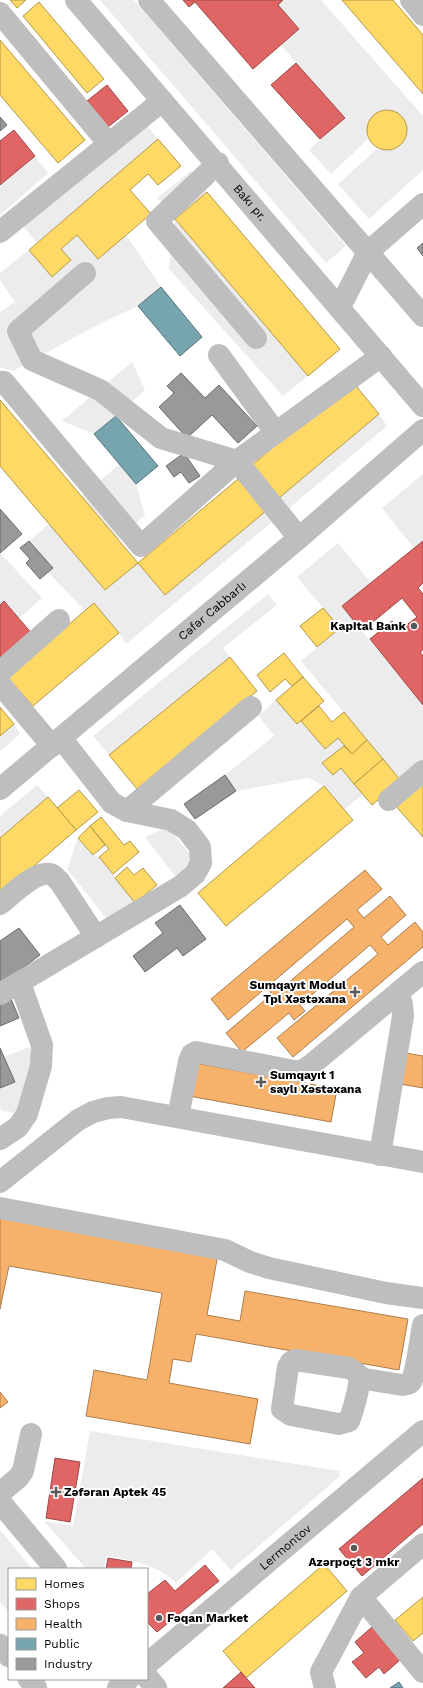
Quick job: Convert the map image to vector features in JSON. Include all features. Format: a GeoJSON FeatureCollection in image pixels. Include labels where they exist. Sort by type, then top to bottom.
{"type":"FeatureCollection","features":[{"type":"Feature","properties":{"kind":"street","name":"Bakı pr."},"geometry":{"type":"LineString","coordinates":[[76,0],[162,102],[218,163],[423,406]]}},
{"type":"Feature","properties":{"kind":"street"},"geometry":{"type":"LineString","coordinates":[[149,0],[423,316]]}},
{"type":"Feature","properties":{"kind":"street"},"geometry":{"type":"LineString","coordinates":[[0,13],[109,144]]}},
{"type":"Feature","properties":{"kind":"street"},"geometry":{"type":"LineString","coordinates":[[0,232],[162,102]]}},
{"type":"Feature","properties":{"kind":"street"},"geometry":{"type":"LineString","coordinates":[[218,163],[157,221],[256,338]]}},
{"type":"Feature","properties":{"kind":"street"},"geometry":{"type":"LineString","coordinates":[[340,307],[368,252],[423,204]]}},
{"type":"Feature","properties":{"kind":"street"},"geometry":{"type":"LineString","coordinates":[[85,273],[18,331],[32,360],[100,390],[161,438],[237,461],[299,538]]}},
{"type":"Feature","properties":{"kind":"street"},"geometry":{"type":"LineString","coordinates":[[219,355],[276,433]]}},
{"type":"Feature","properties":{"kind":"street"},"geometry":{"type":"LineString","coordinates":[[0,382],[4,382],[141,546],[237,461],[382,356]]}},
{"type":"Feature","properties":{"kind":"street","name":"Cəfər Cabbarlı"},"geometry":{"type":"LineString","coordinates":[[0,789],[299,538],[423,430]]}},
{"type":"Feature","properties":{"kind":"street"},"geometry":{"type":"LineString","coordinates":[[0,672],[59,620]]}},
{"type":"Feature","properties":{"kind":"street"},"geometry":{"type":"LineString","coordinates":[[0,684],[112,803],[127,811],[171,820],[187,830],[200,848],[201,863],[195,874],[181,886],[0,994]]}},
{"type":"Feature","properties":{"kind":"street"},"geometry":{"type":"LineString","coordinates":[[127,811],[251,707]]}},
{"type":"Feature","properties":{"kind":"street"},"geometry":{"type":"LineString","coordinates":[[389,800],[423,771]]}},
{"type":"Feature","properties":{"kind":"street"},"geometry":{"type":"LineString","coordinates":[[0,904],[33,877],[45,874],[53,876],[60,882],[96,937]]}},
{"type":"Feature","properties":{"kind":"street"},"geometry":{"type":"LineString","coordinates":[[178,1117],[189,1061],[192,1054],[196,1052],[294,1071],[302,1071],[312,1065],[423,972]]}},
{"type":"Feature","properties":{"kind":"street"},"geometry":{"type":"LineString","coordinates":[[0,1139],[18,1127],[27,1114],[41,1066],[42,1045],[20,982]]}},
{"type":"Feature","properties":{"kind":"street"},"geometry":{"type":"LineString","coordinates":[[380,1154],[403,1016],[402,1004],[398,993]]}},
{"type":"Feature","properties":{"kind":"street"},"geometry":{"type":"LineString","coordinates":[[0,1182],[78,1120],[92,1112],[108,1108],[121,1107],[423,1162]]}},
{"type":"Feature","properties":{"kind":"street"},"geometry":{"type":"LineString","coordinates":[[0,1208],[211,1247],[225,1250],[250,1262],[269,1268],[386,1293],[423,1298]]}},
{"type":"Feature","properties":{"kind":"street"},"geometry":{"type":"LineString","coordinates":[[359,1378],[402,1385],[411,1382],[423,1325]]}},
{"type":"Feature","properties":{"kind":"street","name":"Lermontov"},"geometry":{"type":"LineString","coordinates":[[148,1663],[423,1431]]}},
{"type":"Feature","properties":{"kind":"street"},"geometry":{"type":"LineString","coordinates":[[0,1493],[23,1472],[31,1434]]}},
{"type":"Feature","properties":{"kind":"street"},"geometry":{"type":"LineString","coordinates":[[0,1502],[55,1568]]}},
{"type":"Feature","properties":{"kind":"street"},"geometry":{"type":"LineString","coordinates":[[325,1688],[321,1672],[361,1597],[423,1544]]}},
{"type":"Feature","properties":{"kind":"street"},"geometry":{"type":"LineString","coordinates":[[361,1597],[423,1672]]}},
{"type":"Feature","properties":{"kind":"street"},"geometry":{"type":"LineString","coordinates":[[0,1645],[8,1655]]}},
{"type":"Feature","properties":{"kind":"street"},"geometry":{"type":"LineString","coordinates":[[148,1678],[156,1688]]}},
{"type":"Feature","properties":{"kind":"street"},"geometry":{"type":"LineString","coordinates":[[30,1680],[36,1688]]}},
{"type":"Feature","properties":{"kind":"street"},"geometry":{"type":"LineString","coordinates":[[118,1688],[128,1680]]}},
{"type":"Feature","properties":{"kind":"shaded area"},"geometry":{"type":"Polygon","coordinates":[[[100,0],[134,0],[346,246],[326,263],[100,0]]]}},
{"type":"Feature","properties":{"kind":"shaded area"},"geometry":{"type":"Polygon","coordinates":[[[283,0],[321,0],[423,116],[423,170],[369,219],[338,184],[377,149],[387,150],[396,148],[402,144],[408,130],[406,122],[402,116],[391,110],[384,110],[376,113],[371,117],[368,123],[368,139],[331,174],[309,150],[345,118],[280,44],[278,5],[283,0]]]}},
{"type":"Feature","properties":{"kind":"shaded area"},"geometry":{"type":"Polygon","coordinates":[[[146,125],[158,139],[37,243],[23,226],[146,125]]]}},
{"type":"Feature","properties":{"kind":"shaded area"},"geometry":{"type":"Polygon","coordinates":[[[35,156],[48,173],[0,215],[0,185],[35,156]]]}},
{"type":"Feature","properties":{"kind":"shaded area"},"geometry":{"type":"Polygon","coordinates":[[[191,171],[207,192],[175,219],[157,198],[191,171]]]}},
{"type":"Feature","properties":{"kind":"shaded area"},"geometry":{"type":"Polygon","coordinates":[[[175,219],[308,376],[283,396],[169,269],[175,219]]]}},
{"type":"Feature","properties":{"kind":"shaded area"},"geometry":{"type":"Polygon","coordinates":[[[77,235],[98,259],[126,235],[161,287],[138,306],[97,325],[13,371],[0,367],[0,312],[15,302],[0,280],[0,273],[29,250],[52,277],[71,260],[61,249],[77,235]]]}},
{"type":"Feature","properties":{"kind":"shaded area"},"geometry":{"type":"Polygon","coordinates":[[[132,362],[145,390],[94,434],[62,421],[132,362]]]}},
{"type":"Feature","properties":{"kind":"shaded area"},"geometry":{"type":"Polygon","coordinates":[[[379,414],[387,426],[288,509],[279,498],[379,414]]]}},
{"type":"Feature","properties":{"kind":"shaded area"},"geometry":{"type":"Polygon","coordinates":[[[119,465],[136,484],[145,515],[118,539],[81,496],[119,465]]]}},
{"type":"Feature","properties":{"kind":"shaded area"},"geometry":{"type":"Polygon","coordinates":[[[423,474],[423,541],[414,548],[382,508],[423,474]]]}},
{"type":"Feature","properties":{"kind":"shaded area"},"geometry":{"type":"Polygon","coordinates":[[[266,511],[273,521],[126,644],[119,633],[94,604],[85,611],[48,572],[53,568],[29,541],[49,524],[105,590],[138,563],[165,595],[266,511]]]}},
{"type":"Feature","properties":{"kind":"shaded area"},"geometry":{"type":"Polygon","coordinates":[[[338,543],[371,583],[342,607],[423,705],[423,761],[401,781],[301,661],[340,628],[297,577],[338,543]]]}},
{"type":"Feature","properties":{"kind":"shaded area"},"geometry":{"type":"Polygon","coordinates":[[[0,553],[42,598],[19,618],[5,601],[0,605],[0,553]]]}},
{"type":"Feature","properties":{"kind":"shaded area"},"geometry":{"type":"Polygon","coordinates":[[[268,594],[277,605],[223,648],[230,657],[109,755],[93,736],[268,594]]]}},
{"type":"Feature","properties":{"kind":"shaded area"},"geometry":{"type":"Polygon","coordinates":[[[276,700],[297,724],[301,721],[325,749],[338,738],[344,746],[323,763],[332,774],[341,768],[363,794],[344,810],[324,786],[308,778],[236,791],[225,775],[274,736],[259,716],[276,700]]]}},
{"type":"Feature","properties":{"kind":"shaded area"},"geometry":{"type":"Polygon","coordinates":[[[14,724],[20,734],[0,751],[0,736],[14,724]]]}},
{"type":"Feature","properties":{"kind":"shaded area"},"geometry":{"type":"Polygon","coordinates":[[[37,785],[48,797],[0,838],[0,816],[37,785]]]}},
{"type":"Feature","properties":{"kind":"shaded area"},"geometry":{"type":"Polygon","coordinates":[[[167,827],[196,861],[179,881],[145,837],[167,827]]]}},
{"type":"Feature","properties":{"kind":"shaded area"},"geometry":{"type":"Polygon","coordinates":[[[78,838],[93,855],[99,857],[135,903],[110,923],[67,869],[78,838]]]}},
{"type":"Feature","properties":{"kind":"shaded area"},"geometry":{"type":"Polygon","coordinates":[[[29,1047],[37,1065],[22,1114],[2,1111],[0,1107],[0,1088],[15,1082],[4,1057],[29,1047]]]}},
{"type":"Feature","properties":{"kind":"shaded area"},"geometry":{"type":"Polygon","coordinates":[[[90,1431],[340,1471],[339,1477],[231,1570],[212,1549],[176,1583],[162,1572],[144,1564],[116,1557],[107,1556],[104,1568],[85,1568],[44,1521],[73,1526],[90,1431]]]}},
{"type":"Feature","properties":{"kind":"shaded area"},"geometry":{"type":"Polygon","coordinates":[[[0,1530],[31,1568],[8,1568],[8,1611],[0,1602],[0,1530]]]}},
{"type":"Feature","properties":{"kind":"building: Homes"},"geometry":{"type":"Polygon","coordinates":[[[10,0],[26,0],[17,8],[10,0]]]}},
{"type":"Feature","properties":{"kind":"building: Homes"},"geometry":{"type":"Polygon","coordinates":[[[342,0],[393,0],[423,35],[423,94],[342,0]]]}},
{"type":"Feature","properties":{"kind":"building: Homes"},"geometry":{"type":"Polygon","coordinates":[[[39,2],[104,79],[87,93],[23,16],[39,2]]]}},
{"type":"Feature","properties":{"kind":"building: Homes"},"geometry":{"type":"Polygon","coordinates":[[[0,40],[85,140],[58,163],[0,95],[0,40]]]}},
{"type":"Feature","properties":{"kind":"building: Homes"},"geometry":{"type":"Polygon","coordinates":[[[391,110],[398,113],[404,119],[407,130],[406,138],[398,147],[391,150],[383,150],[376,147],[368,138],[367,126],[370,119],[379,111],[391,110]]]}},
{"type":"Feature","properties":{"kind":"building: Homes"},"geometry":{"type":"Polygon","coordinates":[[[158,139],[181,166],[158,185],[148,174],[130,190],[151,214],[98,259],[77,235],[61,249],[71,260],[52,277],[29,250],[158,139]]]}},
{"type":"Feature","properties":{"kind":"building: Homes"},"geometry":{"type":"Polygon","coordinates":[[[207,192],[340,349],[308,376],[175,219],[207,192]]]}},
{"type":"Feature","properties":{"kind":"building: Homes"},"geometry":{"type":"Polygon","coordinates":[[[352,381],[379,414],[279,498],[251,466],[352,381]]]}},
{"type":"Feature","properties":{"kind":"building: Homes"},"geometry":{"type":"Polygon","coordinates":[[[0,400],[138,563],[105,590],[0,466],[0,400]]]}},
{"type":"Feature","properties":{"kind":"building: Homes"},"geometry":{"type":"Polygon","coordinates":[[[238,479],[266,511],[165,595],[138,563],[238,479]]]}},
{"type":"Feature","properties":{"kind":"building: Homes"},"geometry":{"type":"Polygon","coordinates":[[[94,603],[119,633],[33,706],[7,677],[94,603]]]}},
{"type":"Feature","properties":{"kind":"building: Homes"},"geometry":{"type":"Polygon","coordinates":[[[323,608],[340,628],[317,647],[300,626],[323,608]]]}},
{"type":"Feature","properties":{"kind":"building: Homes"},"geometry":{"type":"Polygon","coordinates":[[[284,653],[303,677],[292,686],[285,679],[270,692],[257,675],[284,653]]]}},
{"type":"Feature","properties":{"kind":"building: Homes"},"geometry":{"type":"Polygon","coordinates":[[[230,657],[257,691],[137,789],[109,755],[230,657]]]}},
{"type":"Feature","properties":{"kind":"building: Homes"},"geometry":{"type":"Polygon","coordinates":[[[303,677],[324,701],[297,724],[276,700],[303,677]]]}},
{"type":"Feature","properties":{"kind":"building: Homes"},"geometry":{"type":"Polygon","coordinates":[[[319,706],[332,722],[344,712],[367,740],[352,754],[338,738],[325,749],[301,721],[319,706]]]}},
{"type":"Feature","properties":{"kind":"building: Homes"},"geometry":{"type":"Polygon","coordinates":[[[0,707],[14,724],[0,736],[0,707]]]}},
{"type":"Feature","properties":{"kind":"building: Homes"},"geometry":{"type":"Polygon","coordinates":[[[367,740],[383,759],[354,784],[341,768],[333,775],[322,763],[344,746],[352,754],[367,740]]]}},
{"type":"Feature","properties":{"kind":"building: Homes"},"geometry":{"type":"Polygon","coordinates":[[[383,759],[401,781],[372,805],[354,784],[383,759]]]}},
{"type":"Feature","properties":{"kind":"building: Homes"},"geometry":{"type":"Polygon","coordinates":[[[423,778],[423,837],[394,804],[423,778]]]}},
{"type":"Feature","properties":{"kind":"building: Homes"},"geometry":{"type":"Polygon","coordinates":[[[324,786],[353,820],[226,926],[198,893],[324,786]]]}},
{"type":"Feature","properties":{"kind":"building: Homes"},"geometry":{"type":"Polygon","coordinates":[[[79,790],[98,812],[76,830],[57,808],[79,790]]]}},
{"type":"Feature","properties":{"kind":"building: Homes"},"geometry":{"type":"Polygon","coordinates":[[[48,797],[76,830],[0,895],[0,838],[48,797]]]}},
{"type":"Feature","properties":{"kind":"building: Homes"},"geometry":{"type":"Polygon","coordinates":[[[101,817],[124,845],[130,841],[139,852],[113,874],[99,857],[109,849],[90,826],[101,817]]]}},
{"type":"Feature","properties":{"kind":"building: Homes"},"geometry":{"type":"Polygon","coordinates":[[[90,826],[105,845],[93,855],[78,838],[90,826]]]}},
{"type":"Feature","properties":{"kind":"building: Homes"},"geometry":{"type":"Polygon","coordinates":[[[127,867],[134,875],[143,868],[157,885],[135,903],[115,878],[127,867]]]}},
{"type":"Feature","properties":{"kind":"building: Homes"},"geometry":{"type":"Polygon","coordinates":[[[324,1564],[347,1591],[246,1678],[223,1651],[324,1564]]]}},
{"type":"Feature","properties":{"kind":"building: Homes"},"geometry":{"type":"Polygon","coordinates":[[[423,1597],[423,1633],[413,1641],[395,1620],[423,1597]]]}},
{"type":"Feature","properties":{"kind":"building: Shops"},"geometry":{"type":"Polygon","coordinates":[[[183,0],[283,0],[278,5],[299,29],[253,69],[195,2],[189,7],[183,0]]]}},
{"type":"Feature","properties":{"kind":"building: Shops"},"geometry":{"type":"Polygon","coordinates":[[[296,63],[345,118],[320,139],[271,85],[296,63]]]}},
{"type":"Feature","properties":{"kind":"building: Shops"},"geometry":{"type":"Polygon","coordinates":[[[107,85],[128,111],[108,127],[87,101],[107,85]]]}},
{"type":"Feature","properties":{"kind":"building: Shops"},"geometry":{"type":"Polygon","coordinates":[[[14,130],[35,156],[0,185],[0,141],[14,130]]]}},
{"type":"Feature","properties":{"kind":"building: Shops","name":"Kapital Bank"},"geometry":{"type":"Polygon","coordinates":[[[423,541],[423,583],[418,588],[423,594],[423,650],[420,652],[423,656],[423,705],[370,639],[392,621],[400,630],[417,617],[402,598],[362,631],[342,606],[423,541]]]}},
{"type":"Feature","properties":{"kind":"building: Shops"},"geometry":{"type":"Polygon","coordinates":[[[4,601],[33,635],[0,662],[0,605],[4,601]]]}},
{"type":"Feature","properties":{"kind":"building: Shops"},"geometry":{"type":"Polygon","coordinates":[[[55,1458],[80,1462],[70,1522],[46,1518],[55,1458]]]}},
{"type":"Feature","properties":{"kind":"building: Shops"},"geometry":{"type":"Polygon","coordinates":[[[423,1478],[423,1524],[362,1576],[339,1549],[423,1478]]]}},
{"type":"Feature","properties":{"kind":"building: Shops"},"geometry":{"type":"Polygon","coordinates":[[[108,1558],[132,1562],[131,1568],[106,1568],[108,1558]]]}},
{"type":"Feature","properties":{"kind":"building: Shops"},"geometry":{"type":"Polygon","coordinates":[[[205,1565],[219,1581],[157,1632],[148,1623],[148,1593],[165,1580],[175,1591],[205,1565]]]}},
{"type":"Feature","properties":{"kind":"building: Shops"},"geometry":{"type":"Polygon","coordinates":[[[372,1627],[400,1660],[384,1674],[379,1667],[366,1678],[352,1662],[364,1653],[355,1642],[372,1627]]]}},
{"type":"Feature","properties":{"kind":"building: Shops"},"geometry":{"type":"Polygon","coordinates":[[[241,1672],[255,1688],[223,1688],[241,1672]]]}},
{"type":"Feature","properties":{"kind":"building: Health"},"geometry":{"type":"Polygon","coordinates":[[[365,870],[382,889],[357,910],[364,918],[390,896],[406,915],[381,937],[388,945],[415,922],[423,932],[423,947],[293,1057],[277,1038],[378,954],[370,945],[300,1005],[305,1011],[294,1020],[289,1013],[242,1052],[226,1033],[272,994],[268,989],[276,982],[281,989],[354,927],[347,919],[228,1020],[211,999],[365,870]]]}},
{"type":"Feature","properties":{"kind":"building: Health"},"geometry":{"type":"Polygon","coordinates":[[[405,1053],[423,1056],[423,1088],[400,1084],[405,1053]]]}},
{"type":"Feature","properties":{"kind":"building: Health"},"geometry":{"type":"Polygon","coordinates":[[[195,1063],[337,1089],[331,1122],[189,1096],[195,1063]]]}},
{"type":"Feature","properties":{"kind":"building: Health"},"geometry":{"type":"Polygon","coordinates":[[[0,1215],[218,1254],[207,1315],[240,1321],[245,1291],[408,1319],[399,1370],[196,1334],[191,1362],[173,1359],[169,1383],[258,1399],[250,1444],[86,1416],[94,1370],[147,1380],[162,1293],[9,1266],[0,1309],[0,1215]]]}},
{"type":"Feature","properties":{"kind":"building: Health"},"geometry":{"type":"Polygon","coordinates":[[[0,1392],[8,1402],[0,1408],[0,1392]]]}},
{"type":"Feature","properties":{"kind":"building: Public"},"geometry":{"type":"Polygon","coordinates":[[[161,287],[202,337],[180,356],[138,306],[161,287]]]}},
{"type":"Feature","properties":{"kind":"building: Public"},"geometry":{"type":"Polygon","coordinates":[[[116,416],[158,466],[136,484],[94,434],[116,416]]]}},
{"type":"Feature","properties":{"kind":"building: Public"},"geometry":{"type":"Polygon","coordinates":[[[399,1682],[403,1688],[390,1688],[399,1682]]]}},
{"type":"Feature","properties":{"kind":"building: Industry"},"geometry":{"type":"Polygon","coordinates":[[[0,117],[7,125],[0,131],[0,117]]]}},
{"type":"Feature","properties":{"kind":"building: Industry"},"geometry":{"type":"Polygon","coordinates":[[[423,243],[423,256],[417,248],[423,243]]]}},
{"type":"Feature","properties":{"kind":"building: Industry"},"geometry":{"type":"Polygon","coordinates":[[[181,373],[205,398],[219,385],[257,426],[238,443],[212,415],[187,438],[159,407],[174,393],[167,386],[181,373]]]}},
{"type":"Feature","properties":{"kind":"building: Industry"},"geometry":{"type":"Polygon","coordinates":[[[184,453],[200,476],[189,483],[181,472],[174,477],[166,466],[184,453]]]}},
{"type":"Feature","properties":{"kind":"building: Industry"},"geometry":{"type":"Polygon","coordinates":[[[0,509],[22,534],[0,553],[0,509]]]}},
{"type":"Feature","properties":{"kind":"building: Industry"},"geometry":{"type":"Polygon","coordinates":[[[29,541],[53,568],[40,579],[26,563],[30,559],[20,548],[29,541]]]}},
{"type":"Feature","properties":{"kind":"building: Industry"},"geometry":{"type":"Polygon","coordinates":[[[225,775],[236,791],[195,819],[184,804],[225,775]]]}},
{"type":"Feature","properties":{"kind":"building: Industry"},"geometry":{"type":"Polygon","coordinates":[[[180,905],[206,939],[183,956],[177,948],[145,972],[133,956],[163,933],[155,923],[180,905]]]}},
{"type":"Feature","properties":{"kind":"building: Industry"},"geometry":{"type":"Polygon","coordinates":[[[19,928],[40,955],[0,985],[0,941],[19,928]]]}},
{"type":"Feature","properties":{"kind":"building: Industry"},"geometry":{"type":"Polygon","coordinates":[[[11,999],[19,1018],[0,1026],[0,1004],[11,999]]]}},
{"type":"Feature","properties":{"kind":"building: Industry"},"geometry":{"type":"Polygon","coordinates":[[[0,1048],[15,1082],[0,1088],[0,1048]]]}},
{"type":"Feature","properties":{"kind":"place","name":"Kapital Bank"},"geometry":{"type":"Point","coordinates":[414,626]}},
{"type":"Feature","properties":{"kind":"place","name":"Sumqayıt Modul Tpl Xəstəxana"},"geometry":{"type":"Point","coordinates":[355,992]}},
{"type":"Feature","properties":{"kind":"place","name":"Sumqayıt 1 saylı Xəstəxana"},"geometry":{"type":"Point","coordinates":[261,1082]}},
{"type":"Feature","properties":{"kind":"place","name":"Zəfəran Aptek 45"},"geometry":{"type":"Point","coordinates":[56,1492]}},
{"type":"Feature","properties":{"kind":"place","name":"Azərpoçt 3 mkr"},"geometry":{"type":"Point","coordinates":[354,1548]}},
{"type":"Feature","properties":{"kind":"place","name":"Fəqan Market"},"geometry":{"type":"Point","coordinates":[159,1618]}}]}
